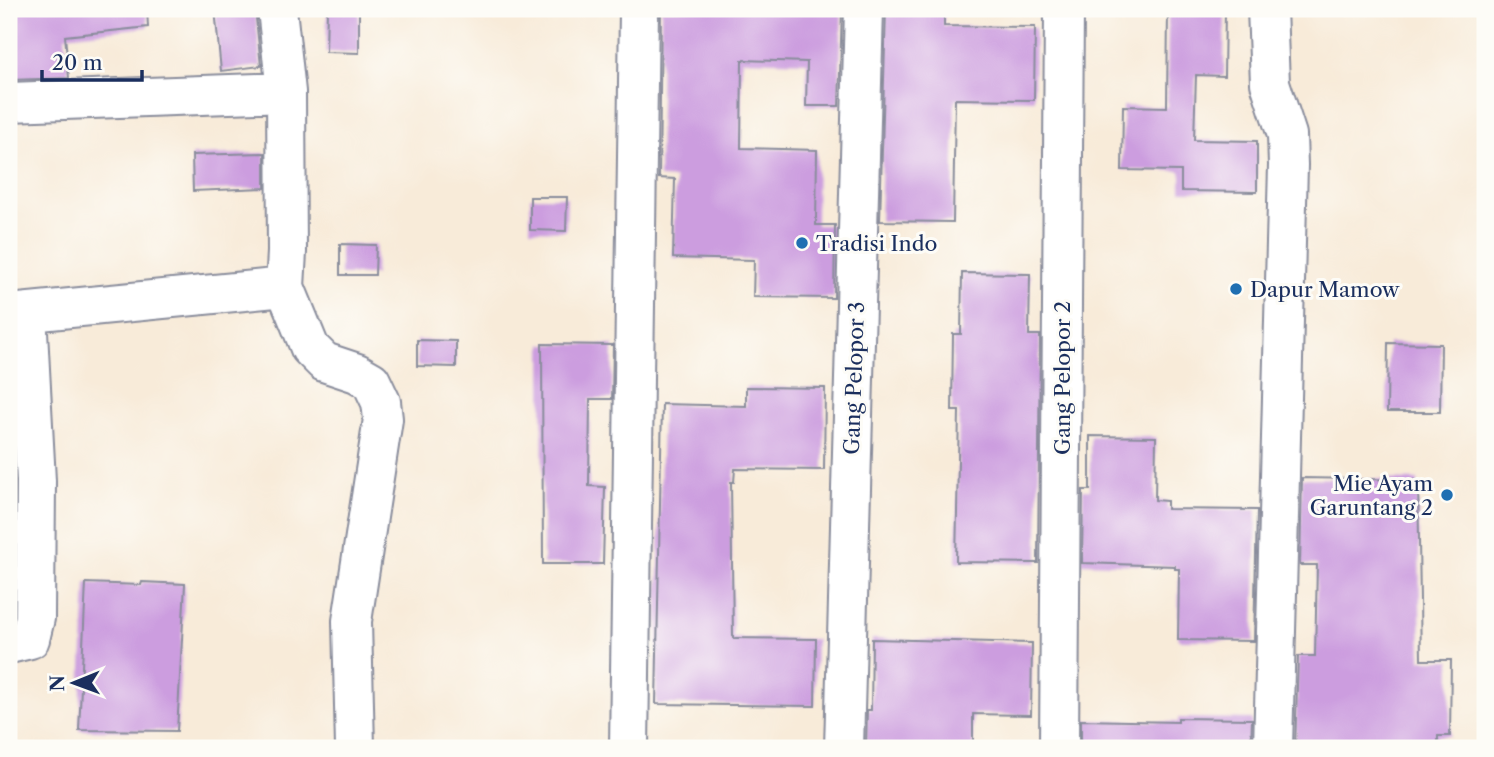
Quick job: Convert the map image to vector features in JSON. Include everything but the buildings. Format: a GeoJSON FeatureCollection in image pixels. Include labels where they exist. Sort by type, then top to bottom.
{"type":"FeatureCollection","features":[{"type":"Feature","properties":{"kind":"street"},"geometry":{"type":"LineString","coordinates":[[277,9],[286,92],[285,287],[310,348],[324,362],[358,373],[371,381],[381,402],[383,419],[352,621],[355,748]]}},
{"type":"Feature","properties":{"kind":"street"},"geometry":{"type":"LineString","coordinates":[[629,748],[639,9]]}},
{"type":"Feature","properties":{"kind":"street","name":"Gang Pelopor 3"},"geometry":{"type":"LineString","coordinates":[[844,748],[864,9]]}},
{"type":"Feature","properties":{"kind":"street","name":"Gang Pelopor 2"},"geometry":{"type":"LineString","coordinates":[[1059,748],[1064,9]]}},
{"type":"Feature","properties":{"kind":"street"},"geometry":{"type":"LineString","coordinates":[[1267,9],[1270,83],[1287,135],[1288,165],[1273,748]]}},
{"type":"Feature","properties":{"kind":"street"},"geometry":{"type":"LineString","coordinates":[[9,102],[286,92]]}},
{"type":"Feature","properties":{"kind":"street"},"geometry":{"type":"LineString","coordinates":[[9,644],[30,639],[35,618],[36,481],[18,314],[285,287]]}},
{"type":"Feature","properties":{"kind":"place","name":"Tradisi Indo"},"geometry":{"type":"Point","coordinates":[802,243]}},
{"type":"Feature","properties":{"kind":"place","name":"Dapur Mamow"},"geometry":{"type":"Point","coordinates":[1236,289]}},
{"type":"Feature","properties":{"kind":"place","name":"Mie Ayam Garuntang 2"},"geometry":{"type":"Point","coordinates":[1447,495]}}]}
